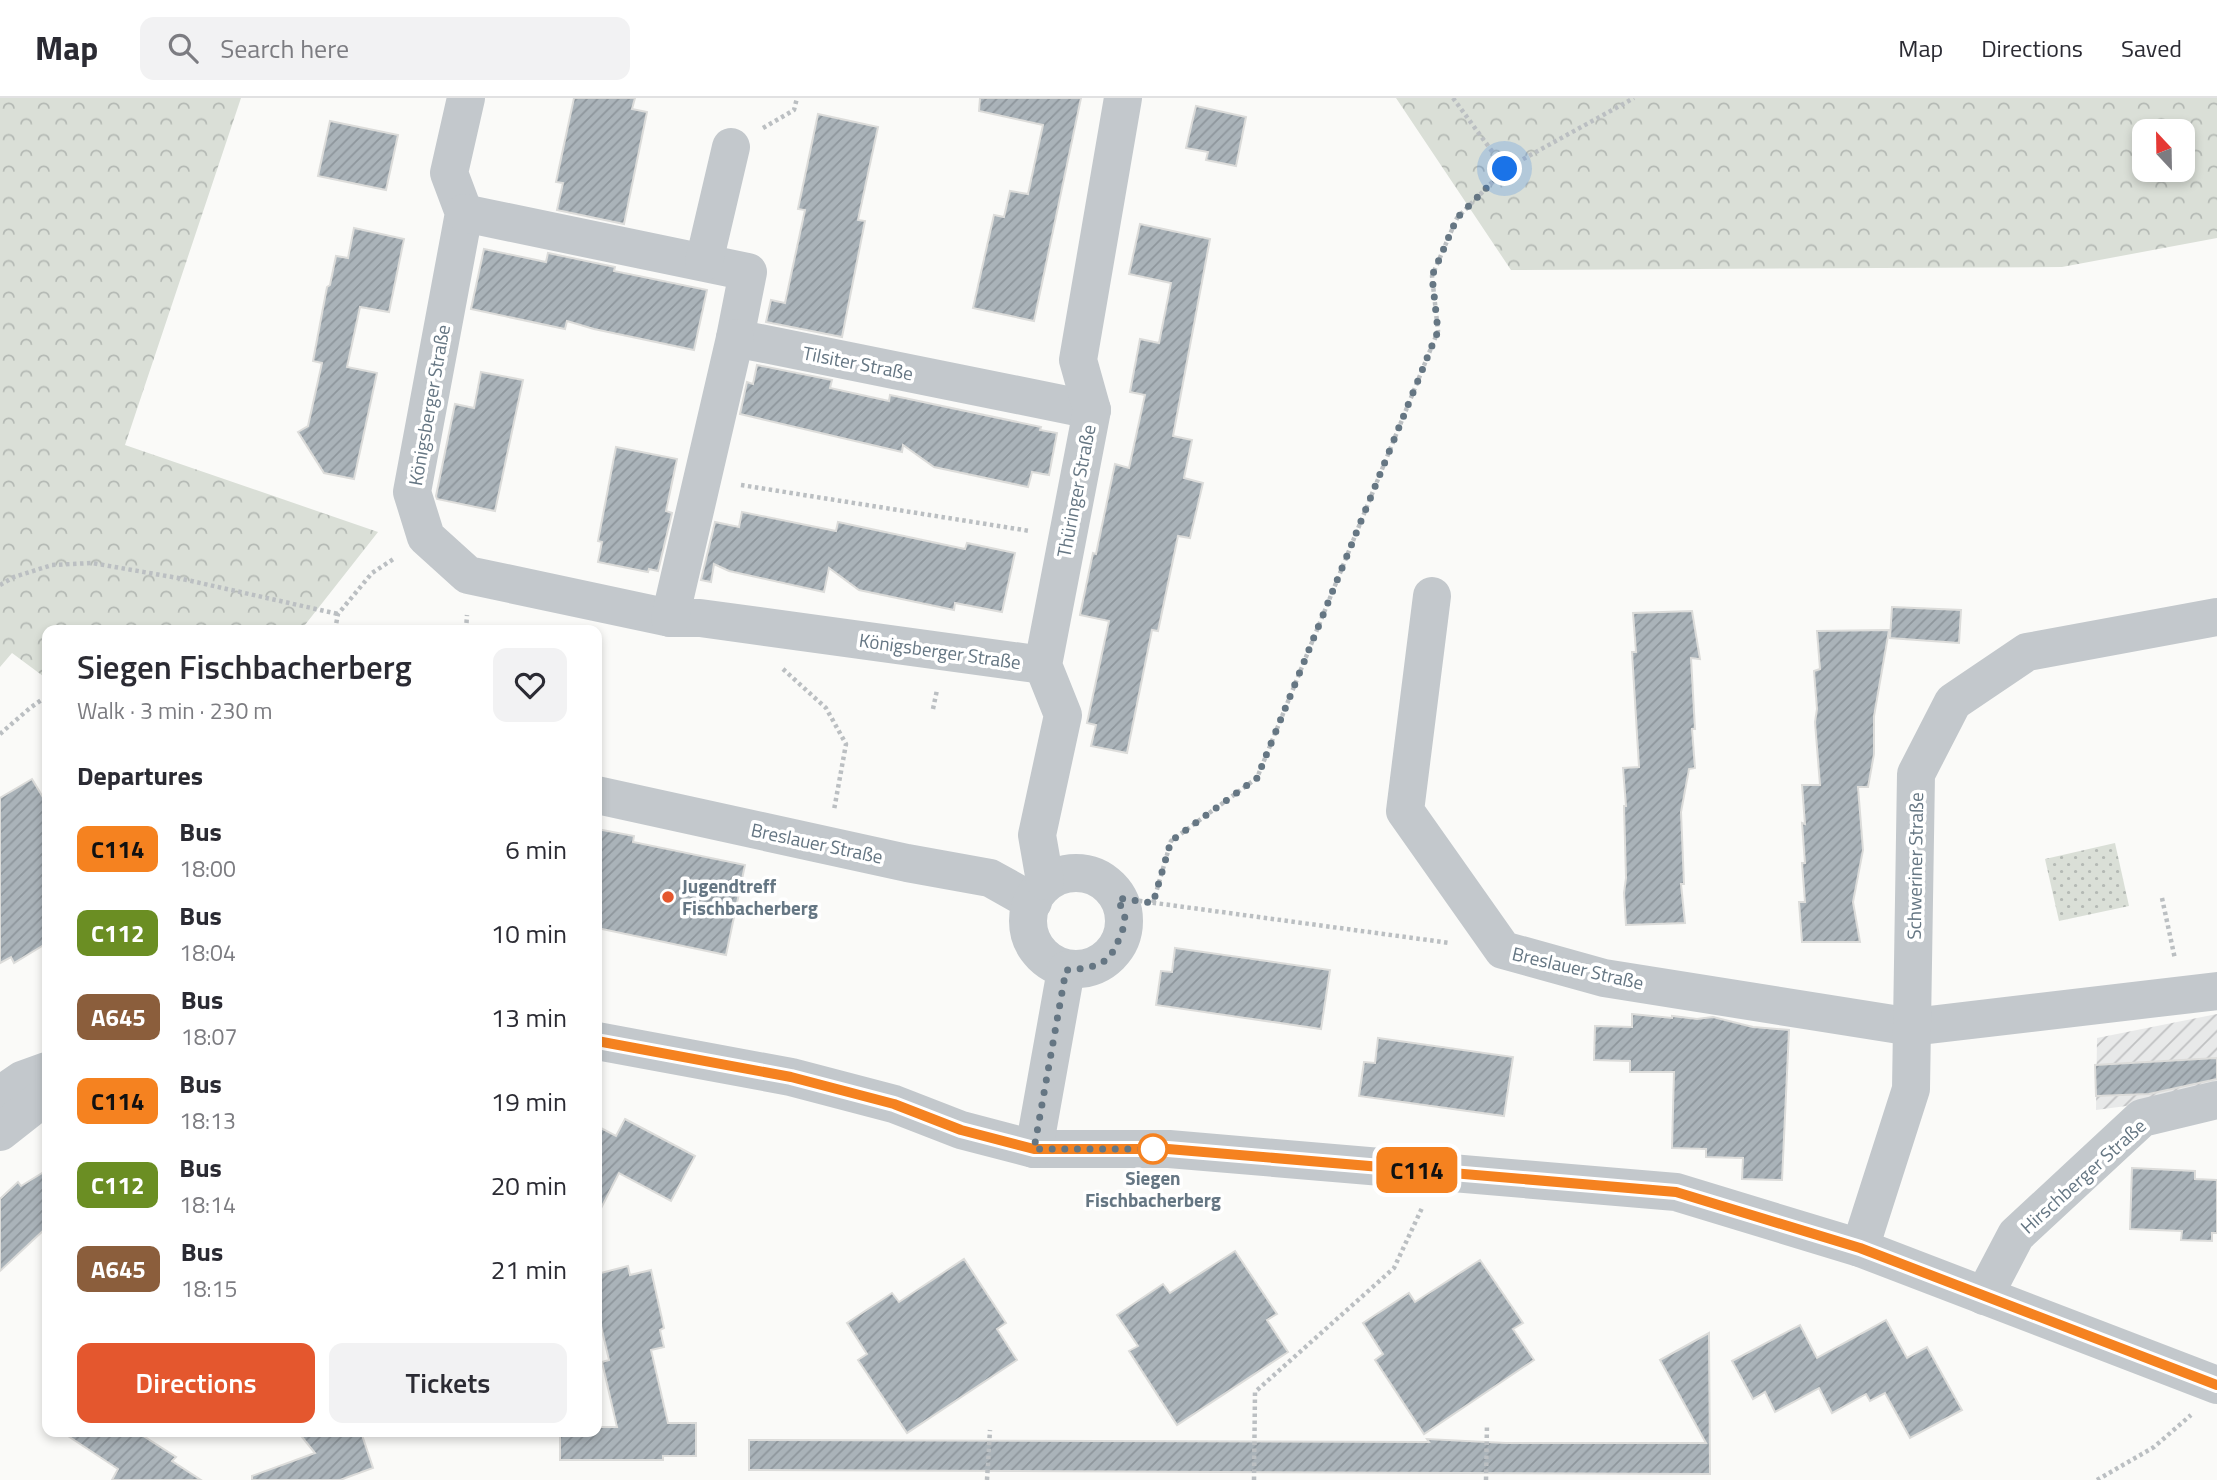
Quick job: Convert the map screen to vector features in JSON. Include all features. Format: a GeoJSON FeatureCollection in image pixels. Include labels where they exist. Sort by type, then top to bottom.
{"type":"FeatureCollection","features":[{"type":"Feature","properties":{"kind":"street"},"geometry":{"type":"LineString","coordinates":[[466,98],[449,173],[464,213],[748,272],[670,618]]}},
{"type":"Feature","properties":{"kind":"street","name":"Thüringer Straße"},"geometry":{"type":"LineString","coordinates":[[1043,665],[1092,410],[1077,360],[1123,98]]}},
{"type":"Feature","properties":{"kind":"street"},"geometry":{"type":"LineString","coordinates":[[704,262],[731,147]]}},
{"type":"Feature","properties":{"kind":"street","name":"Königsberger Straße"},"geometry":{"type":"LineString","coordinates":[[464,213],[412,492],[426,537],[468,575],[670,618],[700,618],[1043,665]]}},
{"type":"Feature","properties":{"kind":"street","name":"Tilsiter Straße"},"geometry":{"type":"LineString","coordinates":[[735,338],[1092,410]]}},
{"type":"Feature","properties":{"kind":"street","name":"Breslauer Straße"},"geometry":{"type":"LineString","coordinates":[[1432,596],[1405,811],[1503,950],[1604,978],[1912,1027]]}},
{"type":"Feature","properties":{"kind":"street","name":"Schweriner Straße"},"geometry":{"type":"LineString","coordinates":[[1860,1248],[1911,1089],[1916,774],[1953,702],[2027,652],[2217,617]]}},
{"type":"Feature","properties":{"kind":"street"},"geometry":{"type":"LineString","coordinates":[[1039,892],[1064,873],[1085,872],[1135,901],[1113,955],[1091,968],[1066,970],[1038,954],[1026,926],[1039,892],[1037,835],[1063,715],[1043,665]]}},
{"type":"Feature","properties":{"kind":"street","name":"Breslauer Straße"},"geometry":{"type":"LineString","coordinates":[[602,796],[990,878],[1039,892]]}},
{"type":"Feature","properties":{"kind":"street"},"geometry":{"type":"LineString","coordinates":[[1034,1149],[1066,970]]}},
{"type":"Feature","properties":{"kind":"street"},"geometry":{"type":"LineString","coordinates":[[1912,1027],[2200,993]]}},
{"type":"Feature","properties":{"kind":"street"},"geometry":{"type":"LineString","coordinates":[[602,1042],[791,1077],[894,1104],[961,1130],[1034,1149],[1168,1149],[1676,1192],[1860,1248],[1984,1296],[2207,1398]]}},
{"type":"Feature","properties":{"kind":"street"},"geometry":{"type":"LineString","coordinates":[[0,1095],[22,1080],[42,1073]]}},
{"type":"Feature","properties":{"kind":"street"},"geometry":{"type":"LineString","coordinates":[[0,1132],[42,1099]]}},
{"type":"Feature","properties":{"kind":"street","name":"Hirschberger Straße"},"geometry":{"type":"LineString","coordinates":[[1984,1296],[2016,1235],[2142,1118],[2217,1100]]}},
{"type":"Feature","properties":{"kind":"path"},"geometry":{"type":"LineString","coordinates":[[731,147],[794,110],[797,98]]}},
{"type":"Feature","properties":{"kind":"path"},"geometry":{"type":"LineString","coordinates":[[1453,98],[1505,169]]}},
{"type":"Feature","properties":{"kind":"path"},"geometry":{"type":"LineString","coordinates":[[1503,950],[1135,901],[1171,841],[1257,778],[1438,331],[1432,276],[1457,218],[1505,169],[1634,98]]}},
{"type":"Feature","properties":{"kind":"path"},"geometry":{"type":"LineString","coordinates":[[702,479],[1067,537]]}},
{"type":"Feature","properties":{"kind":"path"},"geometry":{"type":"LineString","coordinates":[[336,625],[338,614],[372,573],[426,537]]}},
{"type":"Feature","properties":{"kind":"path"},"geometry":{"type":"LineString","coordinates":[[0,585],[14,577],[52,565],[92,563],[178,578],[338,614]]}},
{"type":"Feature","properties":{"kind":"path"},"geometry":{"type":"LineString","coordinates":[[775,661],[826,708],[846,744],[828,845]]}},
{"type":"Feature","properties":{"kind":"path"},"geometry":{"type":"LineString","coordinates":[[0,734],[42,700]]}},
{"type":"Feature","properties":{"kind":"path"},"geometry":{"type":"LineString","coordinates":[[2162,898],[2200,993]]}},
{"type":"Feature","properties":{"kind":"path"},"geometry":{"type":"LineString","coordinates":[[1254,1480],[1255,1392],[1394,1268],[1439,1172]]}},
{"type":"Feature","properties":{"kind":"path"},"geometry":{"type":"LineString","coordinates":[[2097,1480],[2154,1447],[2207,1398]]}},
{"type":"Feature","properties":{"kind":"path"},"geometry":{"type":"LineString","coordinates":[[1486,1480],[1487,1424]]}},
{"type":"Feature","properties":{"kind":"path"},"geometry":{"type":"LineString","coordinates":[[987,1480],[990,1430]]}},
{"type":"Feature","properties":{"kind":"shaded area"},"geometry":{"type":"Polygon","coordinates":[[[2217,1014],[2217,1094],[2096,1110],[2097,1038],[2217,1014]]]}},
{"type":"Feature","properties":{"kind":"green space"},"geometry":{"type":"Polygon","coordinates":[[[0,98],[241,98],[125,445],[378,532],[305,625],[42,625],[42,675],[12,653],[0,667],[0,98]]]}},
{"type":"Feature","properties":{"kind":"green space"},"geometry":{"type":"Polygon","coordinates":[[[1396,98],[2217,98],[2217,238],[2062,267],[1511,270],[1396,98]]]}},
{"type":"Feature","properties":{"kind":"green space"},"geometry":{"type":"Polygon","coordinates":[[[2115,843],[2129,906],[2059,921],[2045,859],[2115,843]]]}},
{"type":"Feature","properties":{"kind":"building"},"geometry":{"type":"Polygon","coordinates":[[[574,98],[635,98],[632,109],[647,112],[624,224],[557,210],[563,183],[556,182],[574,98]]]}},
{"type":"Feature","properties":{"kind":"building"},"geometry":{"type":"Polygon","coordinates":[[[980,98],[1081,98],[1034,321],[973,308],[994,215],[1004,217],[1010,191],[1028,194],[1043,125],[979,111],[980,98]]]}},
{"type":"Feature","properties":{"kind":"building"},"geometry":{"type":"Polygon","coordinates":[[[1196,106],[1246,117],[1236,166],[1206,160],[1208,152],[1186,148],[1196,106]]]}},
{"type":"Feature","properties":{"kind":"building"},"geometry":{"type":"Polygon","coordinates":[[[818,114],[878,127],[858,220],[865,221],[842,337],[766,322],[771,300],[785,303],[805,210],[798,209],[818,114]]]}},
{"type":"Feature","properties":{"kind":"building"},"geometry":{"type":"Polygon","coordinates":[[[330,121],[398,135],[386,190],[318,176],[330,121]]]}},
{"type":"Feature","properties":{"kind":"building"},"geometry":{"type":"Polygon","coordinates":[[[1140,224],[1210,239],[1173,436],[1192,440],[1184,478],[1203,483],[1190,538],[1178,536],[1158,631],[1152,630],[1127,753],[1091,746],[1096,725],[1087,723],[1109,621],[1080,615],[1115,464],[1129,468],[1145,395],[1130,392],[1140,339],[1159,343],[1171,283],[1129,274],[1140,224]]]}},
{"type":"Feature","properties":{"kind":"building"},"geometry":{"type":"Polygon","coordinates":[[[354,228],[404,239],[389,312],[360,307],[347,367],[377,373],[354,479],[324,473],[298,432],[308,426],[322,363],[313,361],[327,287],[330,285],[336,256],[348,258],[354,228]]]}},
{"type":"Feature","properties":{"kind":"building"},"geometry":{"type":"Polygon","coordinates":[[[484,249],[546,262],[548,253],[615,267],[614,271],[707,290],[694,350],[567,321],[565,329],[471,309],[484,249]]]}},
{"type":"Feature","properties":{"kind":"building"},"geometry":{"type":"Polygon","coordinates":[[[757,365],[832,380],[830,388],[889,401],[890,395],[1041,427],[1040,430],[1057,433],[1049,475],[1032,472],[1028,487],[934,467],[903,445],[902,452],[740,414],[747,382],[753,384],[757,365]]]}},
{"type":"Feature","properties":{"kind":"building"},"geometry":{"type":"Polygon","coordinates":[[[481,372],[523,380],[495,511],[437,499],[436,496],[455,404],[474,408],[481,372]]]}},
{"type":"Feature","properties":{"kind":"building"},"geometry":{"type":"Polygon","coordinates":[[[616,447],[677,459],[666,511],[672,513],[658,571],[649,569],[648,572],[598,562],[602,542],[598,541],[616,447]]]}},
{"type":"Feature","properties":{"kind":"building"},"geometry":{"type":"Polygon","coordinates":[[[742,512],[836,531],[838,522],[965,549],[967,543],[1015,553],[1002,612],[955,603],[954,610],[859,590],[829,568],[824,592],[729,571],[714,564],[711,582],[701,580],[715,522],[739,527],[742,512]]]}},
{"type":"Feature","properties":{"kind":"building"},"geometry":{"type":"Polygon","coordinates":[[[1892,607],[1961,610],[1959,643],[1890,638],[1892,607]]]}},
{"type":"Feature","properties":{"kind":"building"},"geometry":{"type":"Polygon","coordinates":[[[1692,611],[1700,659],[1691,658],[1695,768],[1689,769],[1681,812],[1684,884],[1681,884],[1685,923],[1626,925],[1626,806],[1623,768],[1639,767],[1632,652],[1636,652],[1633,613],[1692,611]]]}},
{"type":"Feature","properties":{"kind":"building"},"geometry":{"type":"Polygon","coordinates":[[[1889,630],[1874,716],[1874,754],[1868,787],[1858,787],[1863,850],[1853,902],[1860,942],[1802,942],[1799,902],[1805,902],[1802,823],[1805,824],[1802,785],[1820,785],[1814,671],[1820,669],[1817,631],[1889,630]]]}},
{"type":"Feature","properties":{"kind":"building"},"geometry":{"type":"Polygon","coordinates":[[[32,779],[42,796],[42,946],[14,963],[11,957],[0,963],[0,798],[32,779]]]}},
{"type":"Feature","properties":{"kind":"building","name":"Jugendtreff Fischbacherberg"},"geometry":{"type":"Polygon","coordinates":[[[602,830],[634,836],[633,842],[745,865],[726,955],[602,929],[602,830]]]}},
{"type":"Feature","properties":{"kind":"building"},"geometry":{"type":"Polygon","coordinates":[[[1175,948],[1330,970],[1321,1029],[1156,1005],[1161,971],[1172,972],[1175,948]]]}},
{"type":"Feature","properties":{"kind":"building"},"geometry":{"type":"Polygon","coordinates":[[[1632,1014],[1697,1019],[1713,1017],[1753,1027],[1789,1030],[1782,1180],[1742,1179],[1743,1158],[1706,1157],[1706,1149],[1672,1148],[1674,1072],[1630,1072],[1630,1061],[1594,1060],[1595,1026],[1632,1027],[1632,1014]]]}},
{"type":"Feature","properties":{"kind":"building"},"geometry":{"type":"Polygon","coordinates":[[[1378,1038],[1513,1057],[1504,1116],[1359,1096],[1364,1062],[1375,1063],[1378,1038]]]}},
{"type":"Feature","properties":{"kind":"building"},"geometry":{"type":"Polygon","coordinates":[[[2217,1058],[2217,1079],[2149,1094],[2096,1096],[2095,1065],[2217,1058]]]}},
{"type":"Feature","properties":{"kind":"building"},"geometry":{"type":"Polygon","coordinates":[[[625,1119],[695,1156],[671,1201],[619,1173],[602,1206],[602,1129],[616,1136],[625,1119]]]}},
{"type":"Feature","properties":{"kind":"building"},"geometry":{"type":"Polygon","coordinates":[[[2132,1168],[2195,1171],[2195,1179],[2217,1180],[2217,1233],[2212,1233],[2212,1241],[2181,1240],[2182,1231],[2130,1229],[2132,1168]]]}},
{"type":"Feature","properties":{"kind":"building"},"geometry":{"type":"Polygon","coordinates":[[[42,1173],[42,1232],[0,1271],[0,1199],[18,1182],[21,1186],[42,1173]]]}},
{"type":"Feature","properties":{"kind":"building"},"geometry":{"type":"Polygon","coordinates":[[[1235,1251],[1277,1314],[1267,1320],[1288,1352],[1177,1425],[1129,1351],[1138,1346],[1117,1315],[1163,1284],[1170,1293],[1235,1251]]]}},
{"type":"Feature","properties":{"kind":"building"},"geometry":{"type":"Polygon","coordinates":[[[964,1259],[1006,1323],[997,1329],[1017,1360],[907,1433],[858,1360],[867,1354],[847,1323],[892,1293],[899,1302],[964,1259]]]}},
{"type":"Feature","properties":{"kind":"building"},"geometry":{"type":"Polygon","coordinates":[[[1480,1260],[1523,1323],[1513,1329],[1534,1360],[1424,1434],[1375,1360],[1383,1354],[1363,1323],[1409,1293],[1415,1302],[1480,1260]]]}},
{"type":"Feature","properties":{"kind":"building"},"geometry":{"type":"Polygon","coordinates":[[[628,1266],[630,1275],[651,1270],[664,1328],[660,1330],[664,1347],[651,1350],[668,1423],[696,1423],[696,1456],[663,1456],[663,1460],[560,1460],[560,1437],[602,1437],[602,1427],[617,1427],[602,1362],[609,1360],[602,1330],[602,1273],[628,1266]]]}},
{"type":"Feature","properties":{"kind":"building"},"geometry":{"type":"Polygon","coordinates":[[[1886,1320],[1907,1358],[1927,1347],[1962,1410],[1910,1438],[1885,1393],[1870,1401],[1866,1394],[1832,1413],[1819,1388],[1775,1412],[1765,1392],[1753,1399],[1732,1361],[1800,1325],[1817,1358],[1886,1320]]]}},
{"type":"Feature","properties":{"kind":"building"},"geometry":{"type":"Polygon","coordinates":[[[1709,1333],[1710,1474],[749,1470],[749,1440],[1429,1442],[1427,1439],[1506,1443],[1706,1443],[1660,1360],[1709,1333]]]}},
{"type":"Feature","properties":{"kind":"building"},"geometry":{"type":"Polygon","coordinates":[[[70,1437],[145,1437],[176,1457],[172,1461],[201,1480],[112,1480],[118,1469],[70,1437]]]}},
{"type":"Feature","properties":{"kind":"building"},"geometry":{"type":"Polygon","coordinates":[[[302,1437],[363,1437],[373,1468],[340,1480],[252,1480],[252,1476],[315,1453],[302,1437]]]}},
{"type":"Feature","properties":{"kind":"bus line","name":"C114"},"geometry":{"type":"LineString","coordinates":[[602,1042],[791,1077],[894,1104],[961,1130],[1034,1149],[1168,1149],[1676,1192],[1860,1248],[2217,1385]]}},
{"type":"Feature","properties":{"kind":"place","name":"Jugendtreff Fischbacherberg"},"geometry":{"type":"Point","coordinates":[668,897]}},
{"type":"Feature","properties":{"kind":"place","name":"Siegen Fischbacherberg"},"geometry":{"type":"Point","coordinates":[1153,1149]}},
{"type":"Feature","properties":{"kind":"route"},"geometry":{"type":"LineString","coordinates":[[1153,1149],[1034,1149],[1066,970],[1091,968],[1113,955],[1126,921],[1118,898],[1153,903],[1171,841],[1257,778],[1438,331],[1432,276],[1457,218],[1505,169]]}}]}
